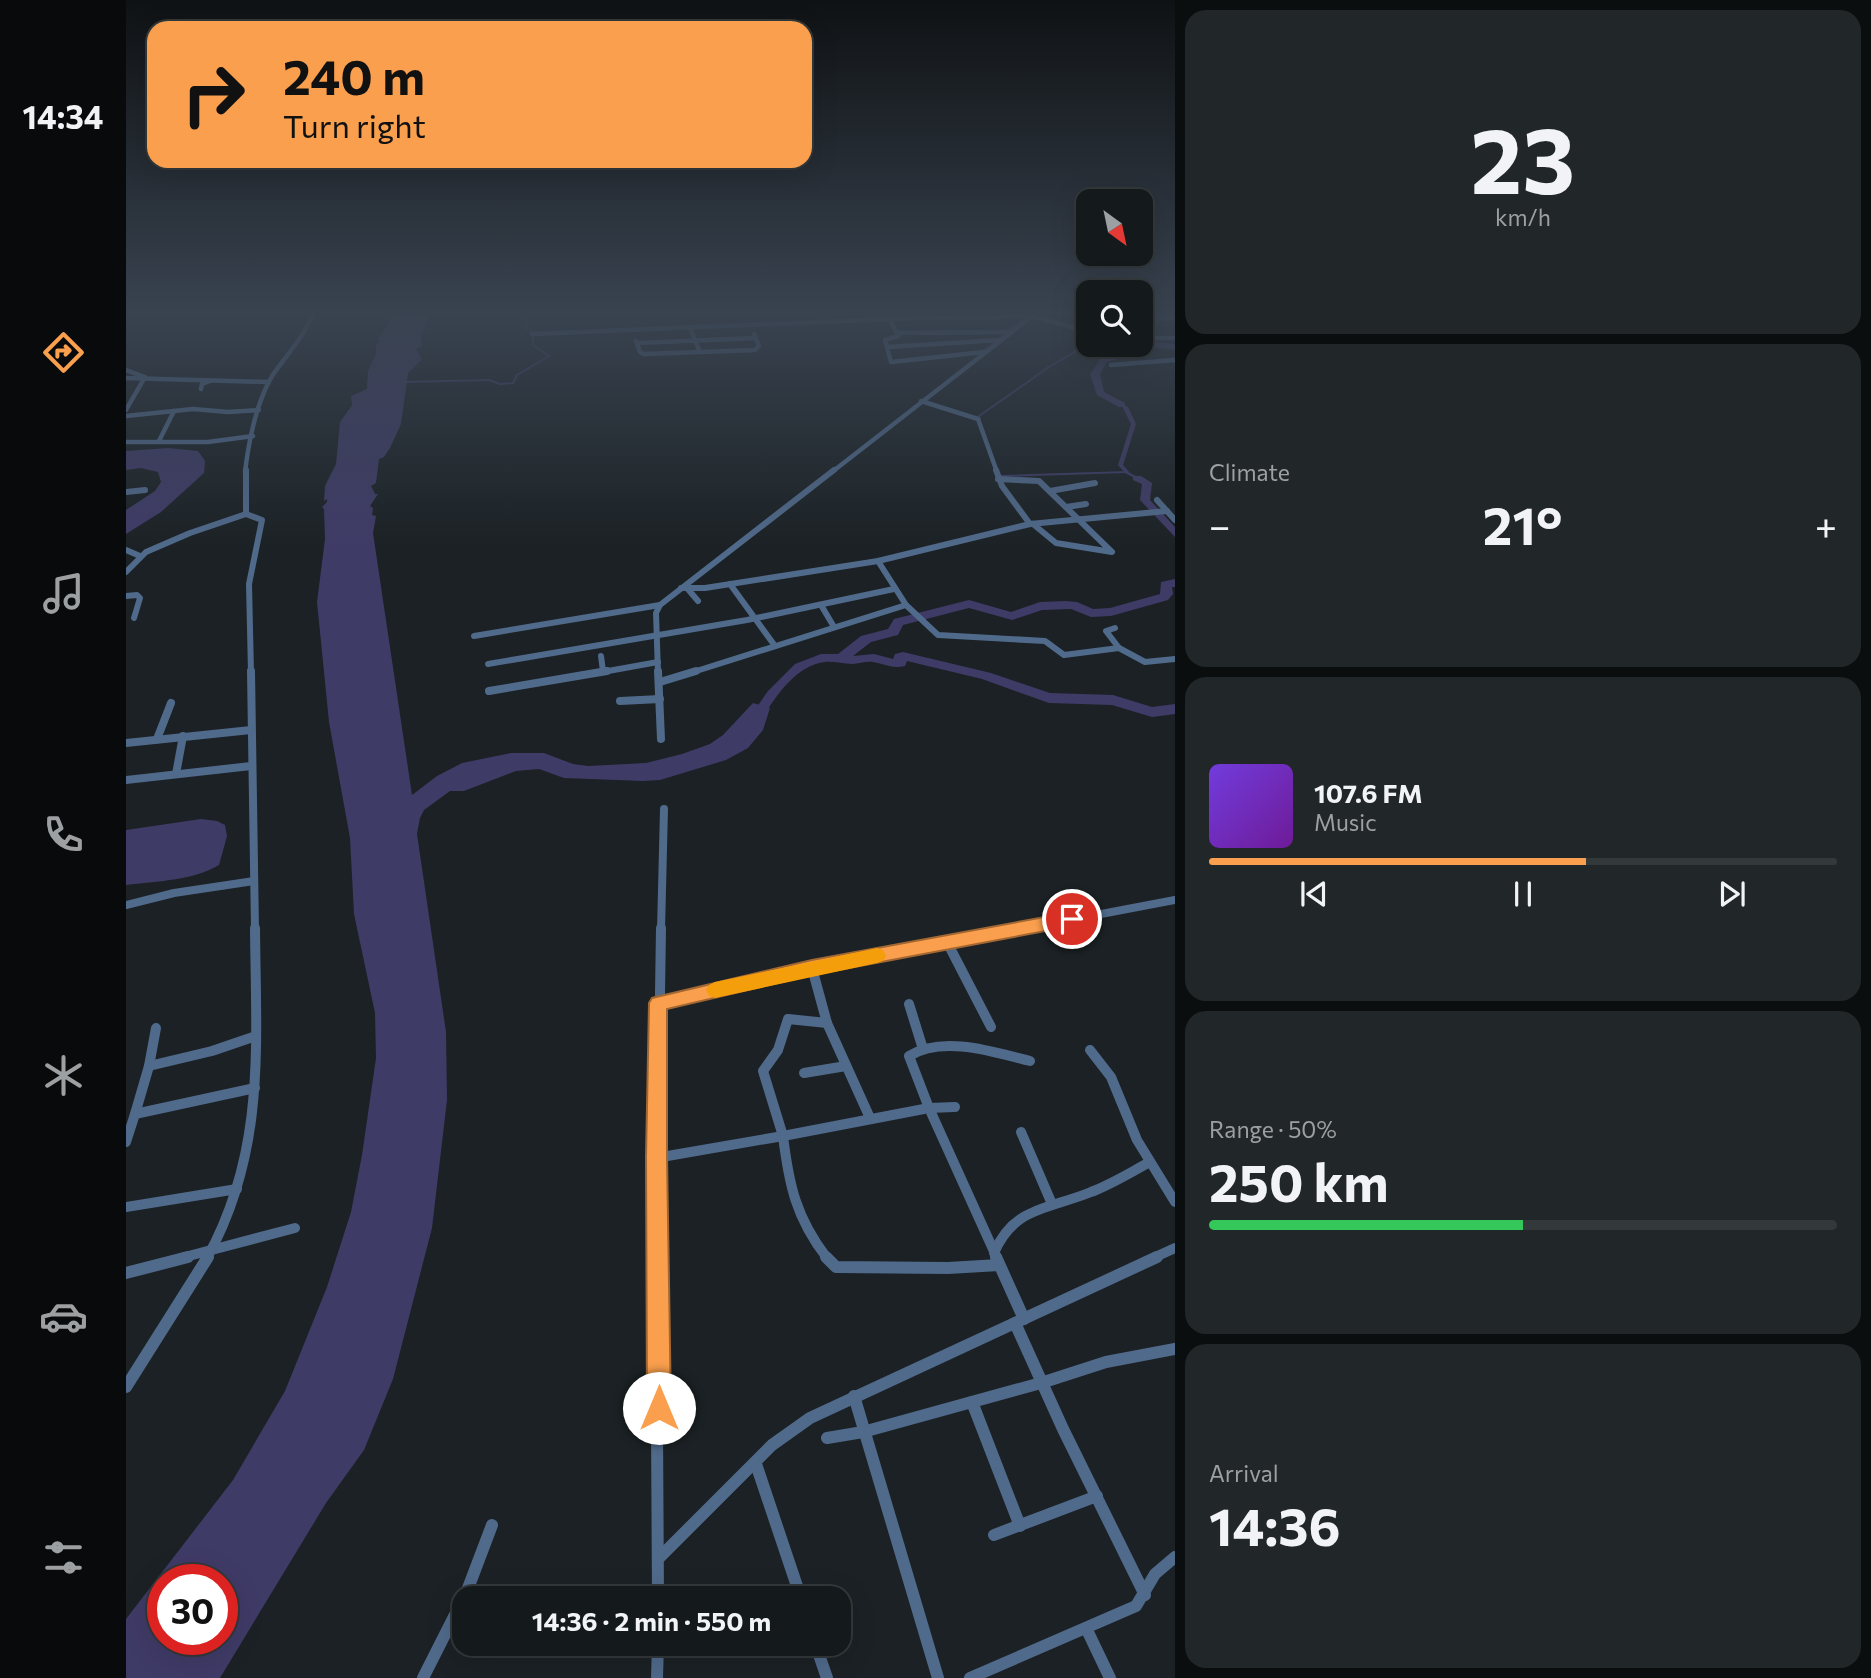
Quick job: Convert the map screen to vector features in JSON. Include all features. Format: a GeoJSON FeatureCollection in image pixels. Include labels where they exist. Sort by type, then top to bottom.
{"type":"FeatureCollection","features":[{"type":"Feature","properties":{"kind":"street"},"geometry":{"type":"LineString","coordinates":[[246,514],[245,468],[265,392]]}},
{"type":"Feature","properties":{"kind":"street"},"geometry":{"type":"LineString","coordinates":[[661,739],[656,614],[660,606],[933,392]]}},
{"type":"Feature","properties":{"kind":"street"},"geometry":{"type":"LineString","coordinates":[[922,401],[978,419],[1000,479],[1032,524],[1056,543],[1112,552],[1037,479],[1000,479]]}},
{"type":"Feature","properties":{"kind":"street"},"geometry":{"type":"LineString","coordinates":[[126,410],[128,402]]}},
{"type":"Feature","properties":{"kind":"street"},"geometry":{"type":"LineString","coordinates":[[126,416],[174,411],[259,410]]}},
{"type":"Feature","properties":{"kind":"street"},"geometry":{"type":"LineString","coordinates":[[159,441],[174,411]]}},
{"type":"Feature","properties":{"kind":"street"},"geometry":{"type":"LineString","coordinates":[[126,442],[208,442],[253,436]]}},
{"type":"Feature","properties":{"kind":"street"},"geometry":{"type":"LineString","coordinates":[[1050,491],[1095,484]]}},
{"type":"Feature","properties":{"kind":"street"},"geometry":{"type":"LineString","coordinates":[[126,492],[145,490]]}},
{"type":"Feature","properties":{"kind":"street"},"geometry":{"type":"LineString","coordinates":[[1157,500],[1174,520]]}},
{"type":"Feature","properties":{"kind":"street"},"geometry":{"type":"LineString","coordinates":[[1066,507],[1086,504]]}},
{"type":"Feature","properties":{"kind":"street"},"geometry":{"type":"LineString","coordinates":[[684,588],[730,584],[878,561],[1032,524],[1164,511]]}},
{"type":"Feature","properties":{"kind":"street"},"geometry":{"type":"LineString","coordinates":[[126,572],[141,556],[177,538],[246,514],[260,517],[262,521],[249,591],[256,1036],[251,1135],[237,1188],[209,1253],[182,1303],[126,1387]]}},
{"type":"Feature","properties":{"kind":"street"},"geometry":{"type":"LineString","coordinates":[[126,550],[141,556]]}},
{"type":"Feature","properties":{"kind":"street"},"geometry":{"type":"LineString","coordinates":[[878,561],[905,605],[941,636],[1048,642],[1064,655],[1119,648]]}},
{"type":"Feature","properties":{"kind":"street"},"geometry":{"type":"LineString","coordinates":[[730,584],[775,646]]}},
{"type":"Feature","properties":{"kind":"street"},"geometry":{"type":"LineString","coordinates":[[684,588],[698,601]]}},
{"type":"Feature","properties":{"kind":"street"},"geometry":{"type":"LineString","coordinates":[[488,664],[753,619],[894,589]]}},
{"type":"Feature","properties":{"kind":"street"},"geometry":{"type":"LineString","coordinates":[[126,596],[137,595],[140,598],[134,618]]}},
{"type":"Feature","properties":{"kind":"street"},"geometry":{"type":"LineString","coordinates":[[821,605],[834,627]]}},
{"type":"Feature","properties":{"kind":"street"},"geometry":{"type":"LineString","coordinates":[[660,682],[905,605]]}},
{"type":"Feature","properties":{"kind":"street"},"geometry":{"type":"LineString","coordinates":[[474,636],[660,606]]}},
{"type":"Feature","properties":{"kind":"street"},"geometry":{"type":"LineString","coordinates":[[1115,628],[1105,631],[1134,662],[1174,659]]}},
{"type":"Feature","properties":{"kind":"street"},"geometry":{"type":"LineString","coordinates":[[601,656],[603,671]]}},
{"type":"Feature","properties":{"kind":"street"},"geometry":{"type":"LineString","coordinates":[[489,691],[658,662]]}},
{"type":"Feature","properties":{"kind":"street"},"geometry":{"type":"LineString","coordinates":[[620,701],[660,699]]}},
{"type":"Feature","properties":{"kind":"street"},"geometry":{"type":"LineString","coordinates":[[157,739],[170,703]]}},
{"type":"Feature","properties":{"kind":"street"},"geometry":{"type":"LineString","coordinates":[[126,743],[251,730]]}},
{"type":"Feature","properties":{"kind":"street"},"geometry":{"type":"LineString","coordinates":[[176,774],[183,737]]}},
{"type":"Feature","properties":{"kind":"street"},"geometry":{"type":"LineString","coordinates":[[126,780],[251,766]]}},
{"type":"Feature","properties":{"kind":"street"},"geometry":{"type":"LineString","coordinates":[[659,1586],[656,1157],[664,809]]}},
{"type":"Feature","properties":{"kind":"street"},"geometry":{"type":"LineString","coordinates":[[126,905],[174,893],[209,890],[254,881]]}},
{"type":"Feature","properties":{"kind":"street"},"geometry":{"type":"LineString","coordinates":[[658,1003],[812,968],[1174,900]]}},
{"type":"Feature","properties":{"kind":"street"},"geometry":{"type":"LineString","coordinates":[[947,942],[991,1027]]}},
{"type":"Feature","properties":{"kind":"street"},"geometry":{"type":"LineString","coordinates":[[812,968],[827,1023],[870,1118]]}},
{"type":"Feature","properties":{"kind":"street"},"geometry":{"type":"LineString","coordinates":[[909,1004],[923,1049]]}},
{"type":"Feature","properties":{"kind":"street"},"geometry":{"type":"LineString","coordinates":[[827,1023],[788,1019],[778,1050],[763,1072],[783,1136],[794,1208],[803,1228],[836,1267],[948,1268],[999,1265]]}},
{"type":"Feature","properties":{"kind":"street"},"geometry":{"type":"LineString","coordinates":[[126,1141],[149,1066],[156,1028]]}},
{"type":"Feature","properties":{"kind":"street"},"geometry":{"type":"LineString","coordinates":[[149,1066],[212,1051],[256,1036]]}},
{"type":"Feature","properties":{"kind":"street"},"geometry":{"type":"LineString","coordinates":[[1030,1061],[988,1049],[923,1049],[915,1050],[909,1056],[929,1108],[999,1265],[1041,1383],[1145,1595]]}},
{"type":"Feature","properties":{"kind":"street"},"geometry":{"type":"LineString","coordinates":[[1090,1050],[1113,1079],[1118,1101],[1174,1202]]}},
{"type":"Feature","properties":{"kind":"street"},"geometry":{"type":"LineString","coordinates":[[804,1073],[846,1066]]}},
{"type":"Feature","properties":{"kind":"street"},"geometry":{"type":"LineString","coordinates":[[135,1114],[255,1088]]}},
{"type":"Feature","properties":{"kind":"street"},"geometry":{"type":"LineString","coordinates":[[656,1157],[929,1108],[955,1107]]}},
{"type":"Feature","properties":{"kind":"street"},"geometry":{"type":"LineString","coordinates":[[1021,1132],[1021,1138],[1052,1204]]}},
{"type":"Feature","properties":{"kind":"street"},"geometry":{"type":"LineString","coordinates":[[994,1253],[998,1241],[1016,1219],[1030,1210],[1090,1192],[1150,1162]]}},
{"type":"Feature","properties":{"kind":"street"},"geometry":{"type":"LineString","coordinates":[[126,1207],[237,1188]]}},
{"type":"Feature","properties":{"kind":"street"},"geometry":{"type":"LineString","coordinates":[[126,1273],[295,1228]]}},
{"type":"Feature","properties":{"kind":"street"},"geometry":{"type":"LineString","coordinates":[[659,1558],[790,1431],[854,1396],[1174,1248]]}},
{"type":"Feature","properties":{"kind":"street"},"geometry":{"type":"LineString","coordinates":[[827,1438],[863,1432],[1041,1383],[1106,1362],[1174,1349]]}},
{"type":"Feature","properties":{"kind":"street"},"geometry":{"type":"LineString","coordinates":[[854,1396],[938,1678]]}},
{"type":"Feature","properties":{"kind":"street"},"geometry":{"type":"LineString","coordinates":[[972,1402],[1020,1526]]}},
{"type":"Feature","properties":{"kind":"street"},"geometry":{"type":"LineString","coordinates":[[756,1464],[797,1586]]}},
{"type":"Feature","properties":{"kind":"street"},"geometry":{"type":"LineString","coordinates":[[994,1535],[1097,1496]]}},
{"type":"Feature","properties":{"kind":"street"},"geometry":{"type":"LineString","coordinates":[[423,1678],[467,1591],[492,1525]]}},
{"type":"Feature","properties":{"kind":"street"},"geometry":{"type":"LineString","coordinates":[[970,1678],[1087,1630],[1136,1606],[1145,1595],[1154,1572],[1174,1557]]}},
{"type":"Feature","properties":{"kind":"street"},"geometry":{"type":"LineString","coordinates":[[1087,1630],[1110,1678]]}},
{"type":"Feature","properties":{"kind":"street"},"geometry":{"type":"LineString","coordinates":[[657,1678],[658,1656]]}},
{"type":"Feature","properties":{"kind":"street"},"geometry":{"type":"LineString","coordinates":[[819,1656],[827,1678]]}},
{"type":"Feature","properties":{"kind":"shaded area"},"geometry":{"type":"Polygon","coordinates":[[[359,392],[405,392],[401,424],[390,448],[384,457],[379,459],[376,483],[371,486],[375,494],[378,494],[370,506],[373,508],[372,515],[376,516],[373,533],[412,795],[437,776],[462,763],[511,753],[544,753],[573,764],[588,766],[646,763],[710,744],[723,735],[753,703],[770,708],[763,730],[748,748],[726,760],[660,780],[564,778],[539,769],[516,771],[464,791],[450,791],[424,810],[417,834],[446,1032],[447,1100],[432,1228],[393,1379],[364,1450],[326,1503],[238,1648],[238,1564],[168,1564],[233,1480],[285,1391],[327,1287],[351,1212],[376,1058],[375,1013],[354,914],[350,838],[329,722],[317,602],[325,539],[322,507],[327,502],[327,499],[324,501],[325,486],[336,464],[340,422],[352,405],[351,396],[359,392]]]}},
{"type":"Feature","properties":{"kind":"shaded area"},"geometry":{"type":"Polygon","coordinates":[[[1105,395],[1128,407],[1136,424],[1123,465],[1130,473],[1152,484],[1149,493],[1143,491],[1144,483],[1125,473],[1118,465],[1131,424],[1122,406],[1101,396],[1105,395]]]}},
{"type":"Feature","properties":{"kind":"shaded area"},"geometry":{"type":"Polygon","coordinates":[[[168,448],[198,451],[205,461],[204,473],[161,512],[126,534],[126,510],[155,491],[161,482],[158,472],[141,468],[126,470],[126,451],[168,448]]]}},
{"type":"Feature","properties":{"kind":"shaded area"},"geometry":{"type":"Polygon","coordinates":[[[201,819],[225,825],[227,836],[219,865],[186,877],[126,885],[126,830],[201,819]]]}},
{"type":"Feature","properties":{"kind":"shaded area"},"geometry":{"type":"Polygon","coordinates":[[[147,1592],[147,1655],[234,1655],[220,1678],[126,1678],[126,1619],[147,1592]]]}},
{"type":"Feature","properties":{"kind":"waterway"},"geometry":{"type":"LineString","coordinates":[[980,420],[979,416],[1013,392]]}},
{"type":"Feature","properties":{"kind":"waterway"},"geometry":{"type":"LineString","coordinates":[[1100,392],[1122,405]]}},
{"type":"Feature","properties":{"kind":"waterway"},"geometry":{"type":"LineString","coordinates":[[1001,476],[1127,472]]}},
{"type":"Feature","properties":{"kind":"waterway"},"geometry":{"type":"LineString","coordinates":[[1137,478],[1147,483],[1145,500],[1175,534]]}},
{"type":"Feature","properties":{"kind":"waterway"},"geometry":{"type":"LineString","coordinates":[[841,658],[866,639],[893,632],[898,622],[969,604],[1012,616],[1040,606],[1073,605],[1091,613],[1111,612],[1164,597],[1167,594],[1165,585],[1175,583]]}},
{"type":"Feature","properties":{"kind":"waterway"},"geometry":{"type":"LineString","coordinates":[[841,658],[874,658],[896,664],[900,663],[900,657],[903,656],[986,676],[1049,698],[1113,700],[1152,712],[1175,709]]}},
{"type":"Feature","properties":{"kind":"waterway"},"geometry":{"type":"LineString","coordinates":[[752,724],[772,694],[800,667],[821,658],[841,658]]}},
{"type":"Feature","properties":{"kind":"slow traffic"},"geometry":{"type":"LineString","coordinates":[[715,990],[877,956]]}},
{"type":"Feature","properties":{"kind":"route"},"geometry":{"type":"LineString","coordinates":[[659,1408],[656,1157],[658,1003],[812,968],[1072,919]]}}]}
